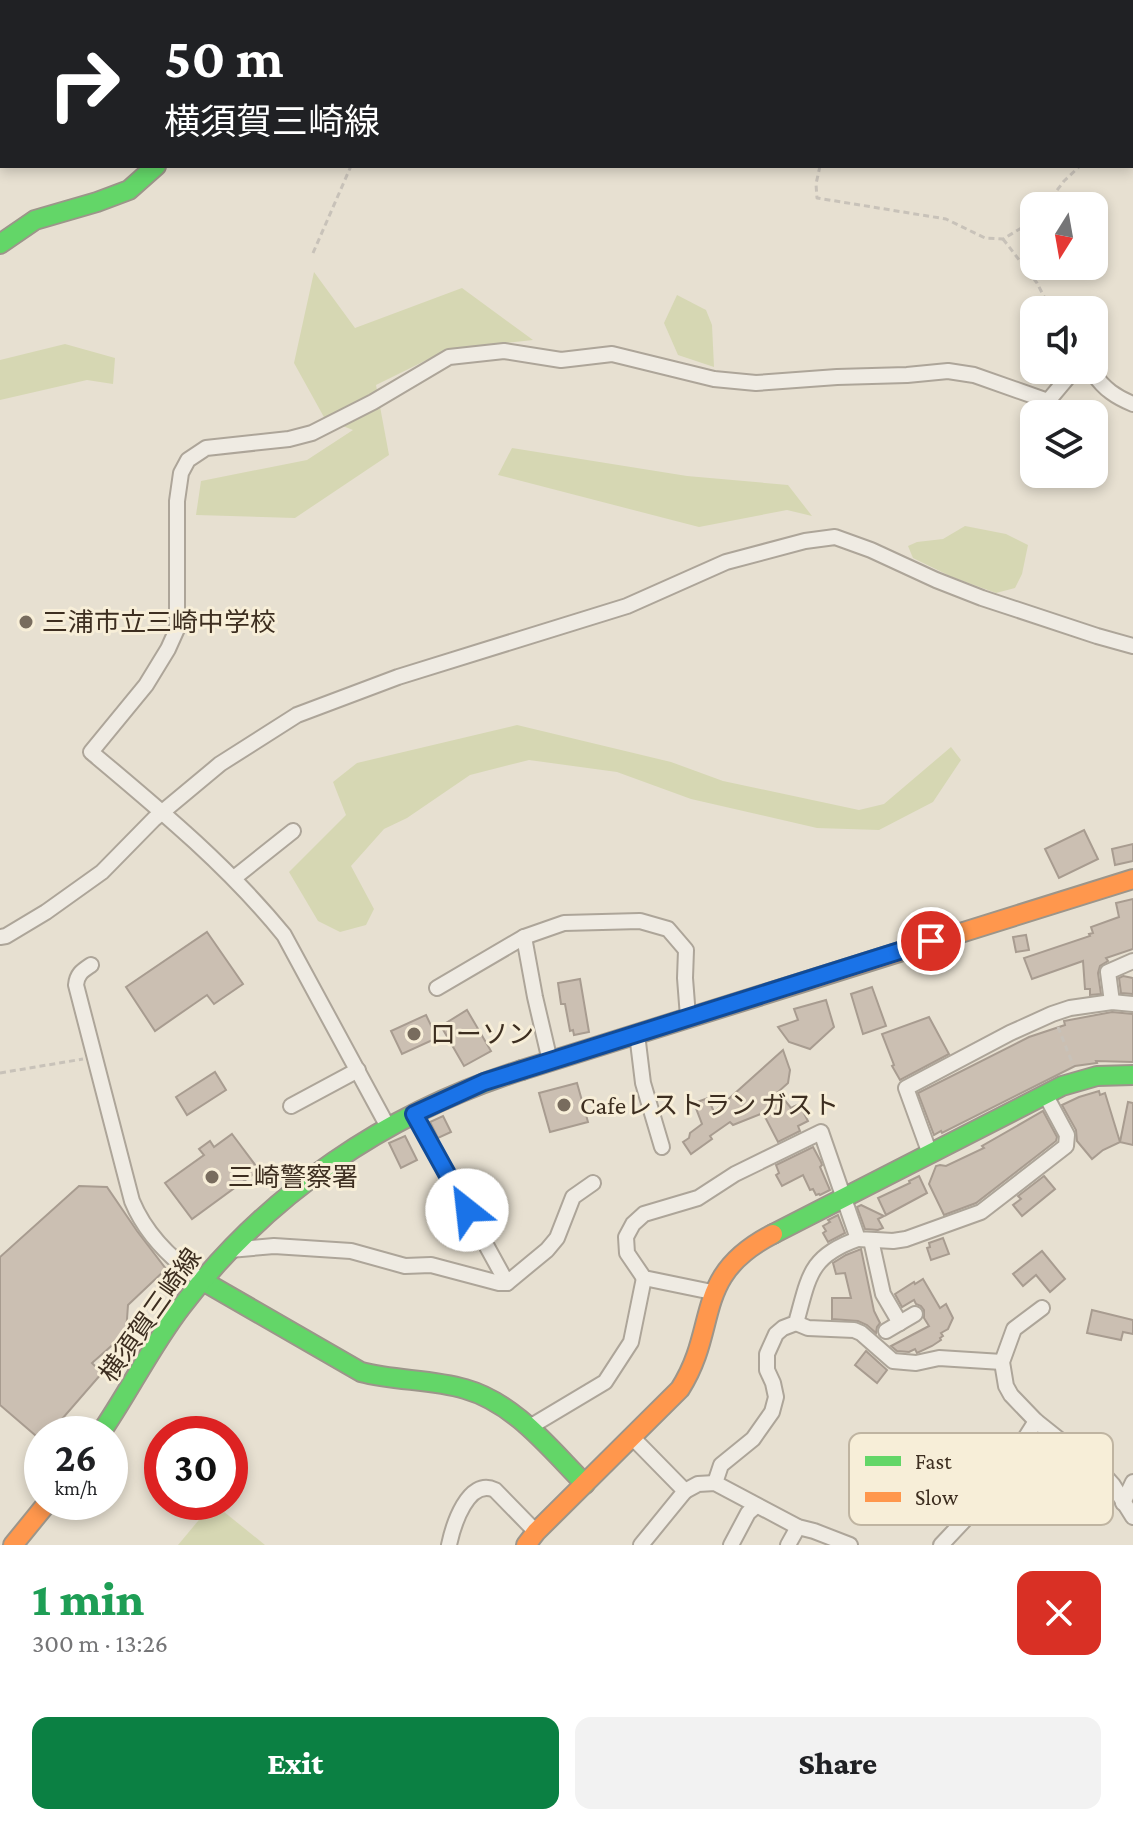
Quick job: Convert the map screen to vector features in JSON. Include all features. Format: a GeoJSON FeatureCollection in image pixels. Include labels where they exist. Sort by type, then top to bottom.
{"type":"FeatureCollection","features":[{"type":"Feature","properties":{"kind":"street"},"geometry":{"type":"LineString","coordinates":[[0,244],[35,220],[129,190],[154,168]]}},
{"type":"Feature","properties":{"kind":"street"},"geometry":{"type":"LineString","coordinates":[[388,1127],[284,935],[234,878],[91,752],[146,685],[177,629],[179,482],[188,460],[206,448],[289,439],[312,433],[373,402],[449,357],[504,351],[561,360],[612,354],[714,379],[756,383],[948,371],[974,375],[1048,401],[1074,370],[1094,374],[1103,388],[1133,404]]}},
{"type":"Feature","properties":{"kind":"street"},"geometry":{"type":"LineString","coordinates":[[0,937],[46,912],[102,872],[154,819],[220,764],[297,715],[398,677],[627,606],[726,562],[805,541],[835,537],[982,598],[1133,646]]}},
{"type":"Feature","properties":{"kind":"street"},"geometry":{"type":"LineString","coordinates":[[234,878],[293,831]]}},
{"type":"Feature","properties":{"kind":"street","name":"横須賀三崎線"},"geometry":{"type":"LineString","coordinates":[[111,1416],[166,1328],[230,1250],[295,1192],[388,1127],[484,1082],[1133,879]]}},
{"type":"Feature","properties":{"kind":"street"},"geometry":{"type":"LineString","coordinates":[[437,988],[524,937],[564,923],[640,921],[668,929],[686,950],[688,1017]]}},
{"type":"Feature","properties":{"kind":"street"},"geometry":{"type":"LineString","coordinates":[[524,937],[550,1061]]}},
{"type":"Feature","properties":{"kind":"street"},"geometry":{"type":"LineString","coordinates":[[1112,1002],[1108,972],[1133,961]]}},
{"type":"Feature","properties":{"kind":"street"},"geometry":{"type":"LineString","coordinates":[[91,965],[81,971],[76,985],[94,1058],[128,1188],[139,1216],[163,1247],[203,1281],[361,1372],[381,1378],[467,1389],[497,1402],[585,1484]]}},
{"type":"Feature","properties":{"kind":"street"},"geometry":{"type":"LineString","coordinates":[[930,1154],[906,1088],[1052,1014],[1112,1002],[1133,1004]]}},
{"type":"Feature","properties":{"kind":"street"},"geometry":{"type":"LineString","coordinates":[[637,1034],[643,1083],[662,1147]]}},
{"type":"Feature","properties":{"kind":"street"},"geometry":{"type":"LineString","coordinates":[[291,1106],[358,1070]]}},
{"type":"Feature","properties":{"kind":"street"},"geometry":{"type":"LineString","coordinates":[[449,1545],[453,1526],[465,1502],[482,1488],[488,1487],[495,1490],[531,1539],[673,1398],[687,1380],[698,1353],[712,1292],[725,1271],[749,1248],[1045,1094],[1079,1079],[1133,1075]]}},
{"type":"Feature","properties":{"kind":"street"},"geometry":{"type":"LineString","coordinates":[[796,1323],[815,1266],[832,1250],[864,1240],[906,1239],[981,1212],[1066,1146],[1067,1135],[1045,1094]]}},
{"type":"Feature","properties":{"kind":"street"},"geometry":{"type":"LineString","coordinates":[[414,1114],[507,1283]]}},
{"type":"Feature","properties":{"kind":"street"},"geometry":{"type":"LineString","coordinates":[[712,1292],[644,1278],[627,1253],[626,1237],[633,1224],[644,1214],[698,1198],[735,1174],[821,1132],[883,1294],[900,1323]]}},
{"type":"Feature","properties":{"kind":"street"},"geometry":{"type":"LineString","coordinates":[[230,1250],[274,1246],[351,1251],[405,1266],[431,1265],[507,1283],[547,1250],[557,1238],[573,1197],[593,1183]]}},
{"type":"Feature","properties":{"kind":"street"},"geometry":{"type":"LineString","coordinates":[[528,1428],[605,1382],[631,1342],[644,1278]]}},
{"type":"Feature","properties":{"kind":"street"},"geometry":{"type":"LineString","coordinates":[[1042,1308],[1014,1329],[1002,1362],[1006,1386],[1011,1395],[1051,1433]]}},
{"type":"Feature","properties":{"kind":"street"},"geometry":{"type":"LineString","coordinates":[[886,1331],[915,1314]]}},
{"type":"Feature","properties":{"kind":"street"},"geometry":{"type":"LineString","coordinates":[[715,1483],[721,1465],[753,1439],[772,1412],[776,1397],[767,1370],[767,1354],[776,1334],[783,1328],[796,1323],[808,1328],[854,1330],[893,1361],[916,1363],[939,1358],[1002,1362]]}},
{"type":"Feature","properties":{"kind":"street"},"geometry":{"type":"LineString","coordinates":[[1028,1433],[1036,1421]]}},
{"type":"Feature","properties":{"kind":"street"},"geometry":{"type":"LineString","coordinates":[[633,1438],[685,1491]]}},
{"type":"Feature","properties":{"kind":"street"},"geometry":{"type":"LineString","coordinates":[[1123,1503],[1133,1482]]}},
{"type":"Feature","properties":{"kind":"street"},"geometry":{"type":"LineString","coordinates":[[641,1545],[685,1491],[698,1484],[715,1483],[798,1527],[850,1545]]}},
{"type":"Feature","properties":{"kind":"street"},"geometry":{"type":"LineString","coordinates":[[1113,1485],[1133,1517]]}},
{"type":"Feature","properties":{"kind":"street"},"geometry":{"type":"LineString","coordinates":[[731,1545],[748,1513],[756,1506]]}},
{"type":"Feature","properties":{"kind":"street"},"geometry":{"type":"LineString","coordinates":[[13,1545],[33,1520]]}},
{"type":"Feature","properties":{"kind":"street"},"geometry":{"type":"LineString","coordinates":[[941,1545],[960,1525]]}},
{"type":"Feature","properties":{"kind":"street"},"geometry":{"type":"LineString","coordinates":[[788,1545],[798,1527]]}},
{"type":"Feature","properties":{"kind":"path"},"geometry":{"type":"LineString","coordinates":[[313,253],[350,168]]}},
{"type":"Feature","properties":{"kind":"path"},"geometry":{"type":"LineString","coordinates":[[820,168],[817,198],[946,219],[985,238],[1003,239],[1020,229]]}},
{"type":"Feature","properties":{"kind":"path"},"geometry":{"type":"LineString","coordinates":[[1056,192],[1078,168]]}},
{"type":"Feature","properties":{"kind":"path"},"geometry":{"type":"LineString","coordinates":[[1003,239],[1044,296]]}},
{"type":"Feature","properties":{"kind":"path"},"geometry":{"type":"LineString","coordinates":[[1052,1014],[1079,1079]]}},
{"type":"Feature","properties":{"kind":"path"},"geometry":{"type":"LineString","coordinates":[[0,1066],[1,1073],[94,1058]]}},
{"type":"Feature","properties":{"kind":"green space"},"geometry":{"type":"Polygon","coordinates":[[[314,272],[355,328],[462,288],[533,340],[449,349],[376,385],[389,455],[295,518],[196,515],[201,481],[307,460],[353,430],[325,419],[294,363],[314,272]]]}},
{"type":"Feature","properties":{"kind":"green space"},"geometry":{"type":"Polygon","coordinates":[[[677,295],[706,310],[712,325],[714,367],[678,355],[664,323],[677,295]]]}},
{"type":"Feature","properties":{"kind":"green space"},"geometry":{"type":"Polygon","coordinates":[[[65,344],[115,358],[113,384],[87,380],[0,400],[0,360],[65,344]]]}},
{"type":"Feature","properties":{"kind":"green space"},"geometry":{"type":"Polygon","coordinates":[[[512,448],[687,476],[788,485],[812,516],[787,510],[699,527],[498,475],[512,448]]]}},
{"type":"Feature","properties":{"kind":"green space"},"geometry":{"type":"Polygon","coordinates":[[[965,526],[1006,534],[1028,545],[1022,574],[1015,588],[996,593],[913,558],[908,546],[943,539],[965,526]]]}},
{"type":"Feature","properties":{"kind":"green space"},"geometry":{"type":"Polygon","coordinates":[[[517,725],[671,762],[723,781],[859,810],[884,804],[951,747],[961,760],[933,802],[879,830],[817,828],[691,799],[617,772],[529,760],[470,775],[407,818],[384,829],[351,866],[374,909],[366,925],[340,932],[318,921],[289,872],[346,815],[333,782],[357,763],[517,725]]]}},
{"type":"Feature","properties":{"kind":"green space"},"geometry":{"type":"Polygon","coordinates":[[[199,1520],[234,1520],[265,1545],[178,1545],[199,1520]]]}},
{"type":"Feature","properties":{"kind":"building"},"geometry":{"type":"Polygon","coordinates":[[[1084,830],[1098,859],[1059,878],[1045,849],[1084,830]]]}},
{"type":"Feature","properties":{"kind":"building"},"geometry":{"type":"Polygon","coordinates":[[[1133,844],[1133,861],[1115,865],[1112,849],[1133,844]]]}},
{"type":"Feature","properties":{"kind":"building"},"geometry":{"type":"Polygon","coordinates":[[[1133,899],[1133,949],[1106,958],[1108,961],[1100,966],[1101,994],[1090,995],[1090,989],[1085,989],[1083,961],[1032,979],[1024,958],[1090,936],[1093,933],[1091,927],[1119,917],[1116,903],[1133,899]]]}},
{"type":"Feature","properties":{"kind":"building"},"geometry":{"type":"Polygon","coordinates":[[[207,932],[243,984],[214,1004],[207,995],[155,1031],[126,987],[207,932]]]}},
{"type":"Feature","properties":{"kind":"building"},"geometry":{"type":"Polygon","coordinates":[[[1026,935],[1029,950],[1016,952],[1013,937],[1026,935]]]}},
{"type":"Feature","properties":{"kind":"building"},"geometry":{"type":"Polygon","coordinates":[[[1119,978],[1133,978],[1133,994],[1121,993],[1119,978]]]}},
{"type":"Feature","properties":{"kind":"building"},"geometry":{"type":"Polygon","coordinates":[[[580,979],[589,1032],[574,1035],[573,1030],[570,1031],[565,1004],[561,1004],[558,983],[580,979]]]}},
{"type":"Feature","properties":{"kind":"building"},"geometry":{"type":"Polygon","coordinates":[[[872,987],[886,1026],[863,1034],[851,994],[872,987]]]}},
{"type":"Feature","properties":{"kind":"building"},"geometry":{"type":"Polygon","coordinates":[[[826,1000],[834,1027],[810,1049],[789,1042],[778,1027],[798,1020],[794,1009],[826,1000]]]}},
{"type":"Feature","properties":{"kind":"building"},"geometry":{"type":"Polygon","coordinates":[[[467,1010],[491,1051],[464,1066],[441,1026],[467,1010]]]}},
{"type":"Feature","properties":{"kind":"building"},"geometry":{"type":"Polygon","coordinates":[[[1112,1012],[1133,1014],[1133,1062],[1096,1061],[1075,1066],[934,1135],[918,1093],[1029,1037],[1065,1025],[1064,1021],[1112,1012]]]}},
{"type":"Feature","properties":{"kind":"building","name":"ローソン"},"geometry":{"type":"Polygon","coordinates":[[[426,1015],[437,1038],[402,1054],[391,1031],[426,1015]]]}},
{"type":"Feature","properties":{"kind":"building"},"geometry":{"type":"Polygon","coordinates":[[[929,1017],[949,1054],[900,1080],[882,1034],[929,1017]]]}},
{"type":"Feature","properties":{"kind":"building"},"geometry":{"type":"Polygon","coordinates":[[[783,1050],[790,1070],[788,1083],[778,1092],[791,1108],[799,1104],[808,1121],[798,1126],[800,1131],[778,1142],[763,1113],[733,1125],[730,1122],[691,1154],[683,1142],[702,1124],[694,1103],[708,1098],[714,1112],[783,1050]]]}},
{"type":"Feature","properties":{"kind":"building"},"geometry":{"type":"Polygon","coordinates":[[[215,1072],[226,1090],[187,1115],[176,1097],[215,1072]]]}},
{"type":"Feature","properties":{"kind":"building"},"geometry":{"type":"Polygon","coordinates":[[[577,1083],[588,1122],[550,1132],[539,1093],[577,1083]]]}},
{"type":"Feature","properties":{"kind":"building"},"geometry":{"type":"Polygon","coordinates":[[[1099,1091],[1100,1095],[1105,1093],[1120,1142],[1092,1159],[1077,1141],[1076,1130],[1062,1105],[1099,1091]]]}},
{"type":"Feature","properties":{"kind":"building"},"geometry":{"type":"Polygon","coordinates":[[[1128,1102],[1133,1103],[1133,1145],[1120,1142],[1128,1102]]]}},
{"type":"Feature","properties":{"kind":"building"},"geometry":{"type":"Polygon","coordinates":[[[1043,1111],[1057,1137],[1056,1141],[976,1203],[944,1215],[929,1184],[936,1166],[946,1166],[984,1148],[982,1146],[1043,1111]]]}},
{"type":"Feature","properties":{"kind":"building"},"geometry":{"type":"Polygon","coordinates":[[[443,1116],[451,1132],[438,1138],[430,1122],[443,1116]]]}},
{"type":"Feature","properties":{"kind":"building","name":"三崎警察署"},"geometry":{"type":"Polygon","coordinates":[[[232,1134],[259,1170],[192,1219],[165,1183],[204,1155],[199,1149],[210,1141],[214,1147],[232,1134]]]}},
{"type":"Feature","properties":{"kind":"building"},"geometry":{"type":"Polygon","coordinates":[[[405,1136],[417,1160],[401,1168],[389,1143],[405,1136]]]}},
{"type":"Feature","properties":{"kind":"building"},"geometry":{"type":"Polygon","coordinates":[[[813,1147],[830,1190],[816,1195],[803,1175],[782,1186],[776,1175],[779,1173],[776,1165],[813,1147]]]}},
{"type":"Feature","properties":{"kind":"building"},"geometry":{"type":"Polygon","coordinates":[[[919,1176],[927,1193],[886,1215],[878,1198],[919,1176]]]}},
{"type":"Feature","properties":{"kind":"building"},"geometry":{"type":"Polygon","coordinates":[[[1044,1176],[1055,1189],[1022,1216],[1013,1205],[1021,1199],[1018,1196],[1044,1176]]]}},
{"type":"Feature","properties":{"kind":"building"},"geometry":{"type":"Polygon","coordinates":[[[79,1186],[107,1187],[166,1269],[128,1305],[126,1333],[92,1363],[102,1373],[65,1416],[24,1416],[24,1426],[0,1405],[0,1257],[79,1186]]]}},
{"type":"Feature","properties":{"kind":"building"},"geometry":{"type":"Polygon","coordinates":[[[861,1205],[884,1216],[878,1219],[883,1228],[865,1229],[857,1207],[861,1205]]]}},
{"type":"Feature","properties":{"kind":"building"},"geometry":{"type":"Polygon","coordinates":[[[838,1215],[845,1233],[828,1242],[823,1226],[838,1215]]]}},
{"type":"Feature","properties":{"kind":"building"},"geometry":{"type":"Polygon","coordinates":[[[943,1238],[949,1254],[931,1260],[927,1248],[930,1247],[929,1243],[943,1238]]]}},
{"type":"Feature","properties":{"kind":"building"},"geometry":{"type":"Polygon","coordinates":[[[861,1249],[874,1311],[880,1323],[876,1333],[858,1321],[832,1319],[832,1298],[851,1298],[845,1273],[836,1274],[833,1263],[861,1249]]]}},
{"type":"Feature","properties":{"kind":"building"},"geometry":{"type":"Polygon","coordinates":[[[1042,1251],[1065,1279],[1050,1292],[1036,1275],[1023,1286],[1013,1274],[1042,1251]]]}},
{"type":"Feature","properties":{"kind":"building"},"geometry":{"type":"Polygon","coordinates":[[[923,1279],[940,1308],[946,1304],[953,1318],[948,1329],[941,1333],[941,1340],[932,1346],[917,1353],[915,1349],[897,1351],[891,1346],[929,1326],[921,1306],[914,1300],[902,1307],[895,1294],[923,1279]]]}},
{"type":"Feature","properties":{"kind":"building"},"geometry":{"type":"Polygon","coordinates":[[[1092,1310],[1133,1320],[1133,1334],[1123,1332],[1121,1340],[1087,1333],[1092,1310]]]}},
{"type":"Feature","properties":{"kind":"building"},"geometry":{"type":"Polygon","coordinates":[[[866,1351],[887,1370],[877,1383],[855,1365],[866,1351]]]}},
{"type":"Feature","properties":{"kind":"traffic: fast"},"geometry":{"type":"LineString","coordinates":[[0,244],[35,220],[129,190],[154,168]]}},
{"type":"Feature","properties":{"kind":"traffic: fast"},"geometry":{"type":"LineString","coordinates":[[112,1416],[182,1306],[252,1228],[292,1193],[334,1162],[424,1109],[522,1070]]}},
{"type":"Feature","properties":{"kind":"traffic: fast"},"geometry":{"type":"LineString","coordinates":[[773,1234],[1062,1086],[1097,1076],[1133,1075]]}},
{"type":"Feature","properties":{"kind":"traffic: fast"},"geometry":{"type":"LineString","coordinates":[[203,1281],[361,1372],[465,1389],[500,1405],[531,1429],[585,1484]]}},
{"type":"Feature","properties":{"kind":"traffic: slow"},"geometry":{"type":"LineString","coordinates":[[522,1070],[1133,879]]}},
{"type":"Feature","properties":{"kind":"traffic: slow"},"geometry":{"type":"LineString","coordinates":[[526,1545],[680,1389],[692,1366],[718,1285],[747,1250],[773,1234]]}},
{"type":"Feature","properties":{"kind":"traffic: slow"},"geometry":{"type":"LineString","coordinates":[[13,1545],[33,1520]]}},
{"type":"Feature","properties":{"kind":"place","name":"三浦市立三崎中学校"},"geometry":{"type":"Point","coordinates":[26,622]}},
{"type":"Feature","properties":{"kind":"place","name":"ローソン"},"geometry":{"type":"Point","coordinates":[414,1034]}},
{"type":"Feature","properties":{"kind":"place","name":"Cafeレストラン ガスト"},"geometry":{"type":"Point","coordinates":[564,1105]}},
{"type":"Feature","properties":{"kind":"place","name":"三崎警察署"},"geometry":{"type":"Point","coordinates":[212,1177]}},
{"type":"Feature","properties":{"kind":"route"},"geometry":{"type":"LineString","coordinates":[[467,1210],[414,1114],[484,1082],[931,941]]}}]}
